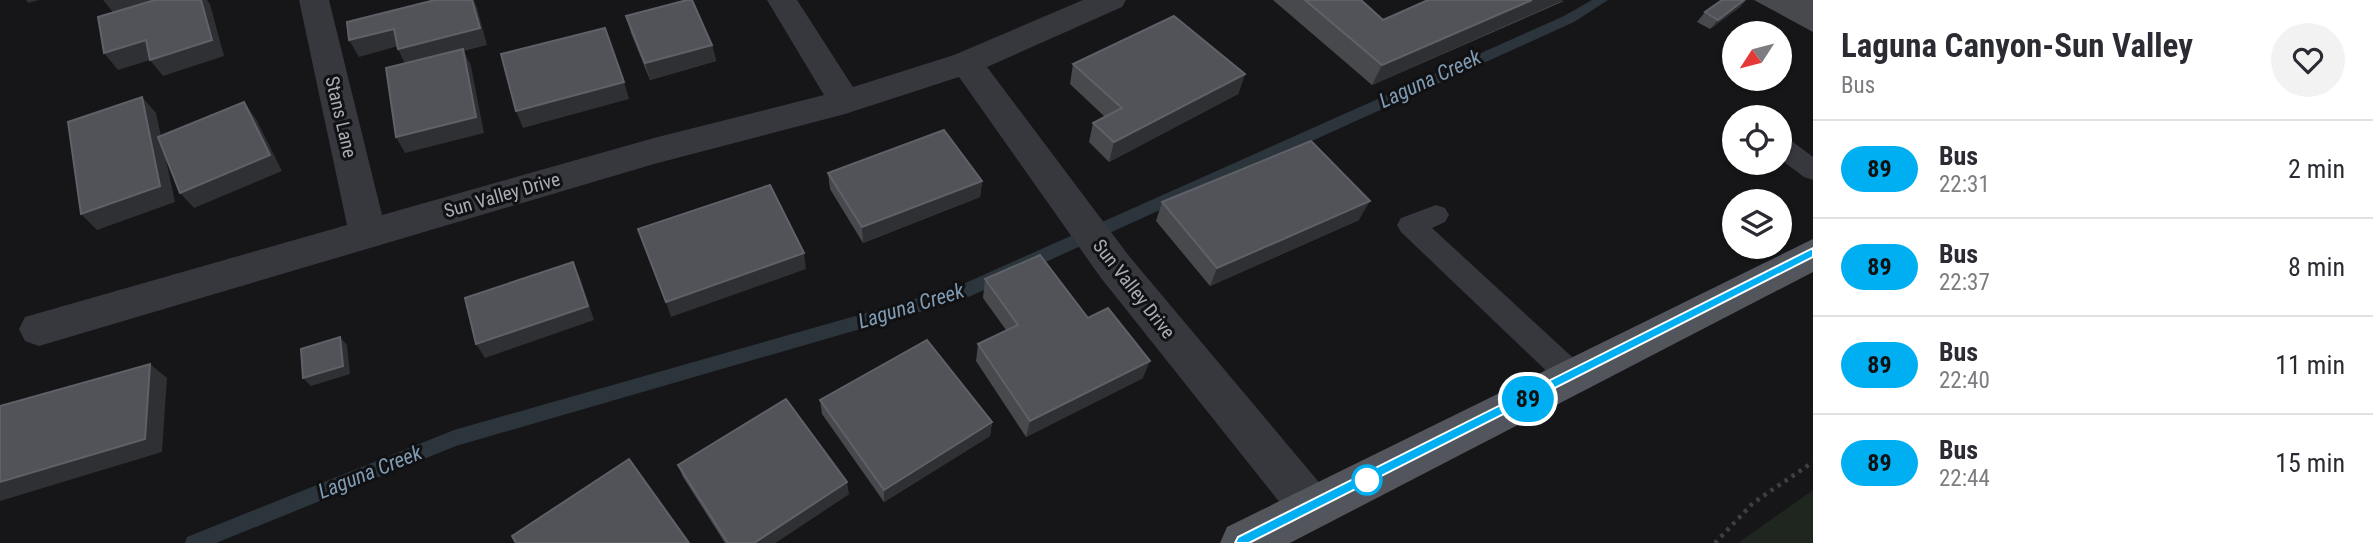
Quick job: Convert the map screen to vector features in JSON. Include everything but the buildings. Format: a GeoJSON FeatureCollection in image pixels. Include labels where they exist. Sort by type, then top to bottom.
{"type":"FeatureCollection","features":[{"type":"Feature","properties":{"kind":"main road"},"geometry":{"type":"LineString","coordinates":[[1243,543],[1813,254]]}},
{"type":"Feature","properties":{"kind":"street","name":"Stans Lane"},"geometry":{"type":"LineString","coordinates":[[314,0],[368,233]]}},
{"type":"Feature","properties":{"kind":"street"},"geometry":{"type":"LineString","coordinates":[[782,0],[845,102]]}},
{"type":"Feature","properties":{"kind":"street","name":"Sun Valley Drive"},"geometry":{"type":"LineString","coordinates":[[38,330],[654,151],[845,102],[966,62],[1111,0]]}},
{"type":"Feature","properties":{"kind":"street","name":"Sun Valley Drive"},"geometry":{"type":"LineString","coordinates":[[966,62],[1115,267],[1312,508]]}},
{"type":"Feature","properties":{"kind":"lane"},"geometry":{"type":"LineString","coordinates":[[1792,155],[1813,170]]}},
{"type":"Feature","properties":{"kind":"lane"},"geometry":{"type":"LineString","coordinates":[[1436,215],[1411,225],[1572,376]]}},
{"type":"Feature","properties":{"kind":"path"},"geometry":{"type":"LineString","coordinates":[[1715,543],[1753,503],[1813,462]]}},
{"type":"Feature","properties":{"kind":"shaded area"},"geometry":{"type":"Polygon","coordinates":[[[1813,490],[1813,543],[1738,543],[1813,490]]]}},
{"type":"Feature","properties":{"kind":"waterway","name":"Laguna Creek"},"geometry":{"type":"LineString","coordinates":[[194,543],[454,438],[958,294],[1569,19],[1602,0]]}},
{"type":"Feature","properties":{"kind":"bus line","name":"89"},"geometry":{"type":"LineString","coordinates":[[1243,543],[1813,254]]}}]}
